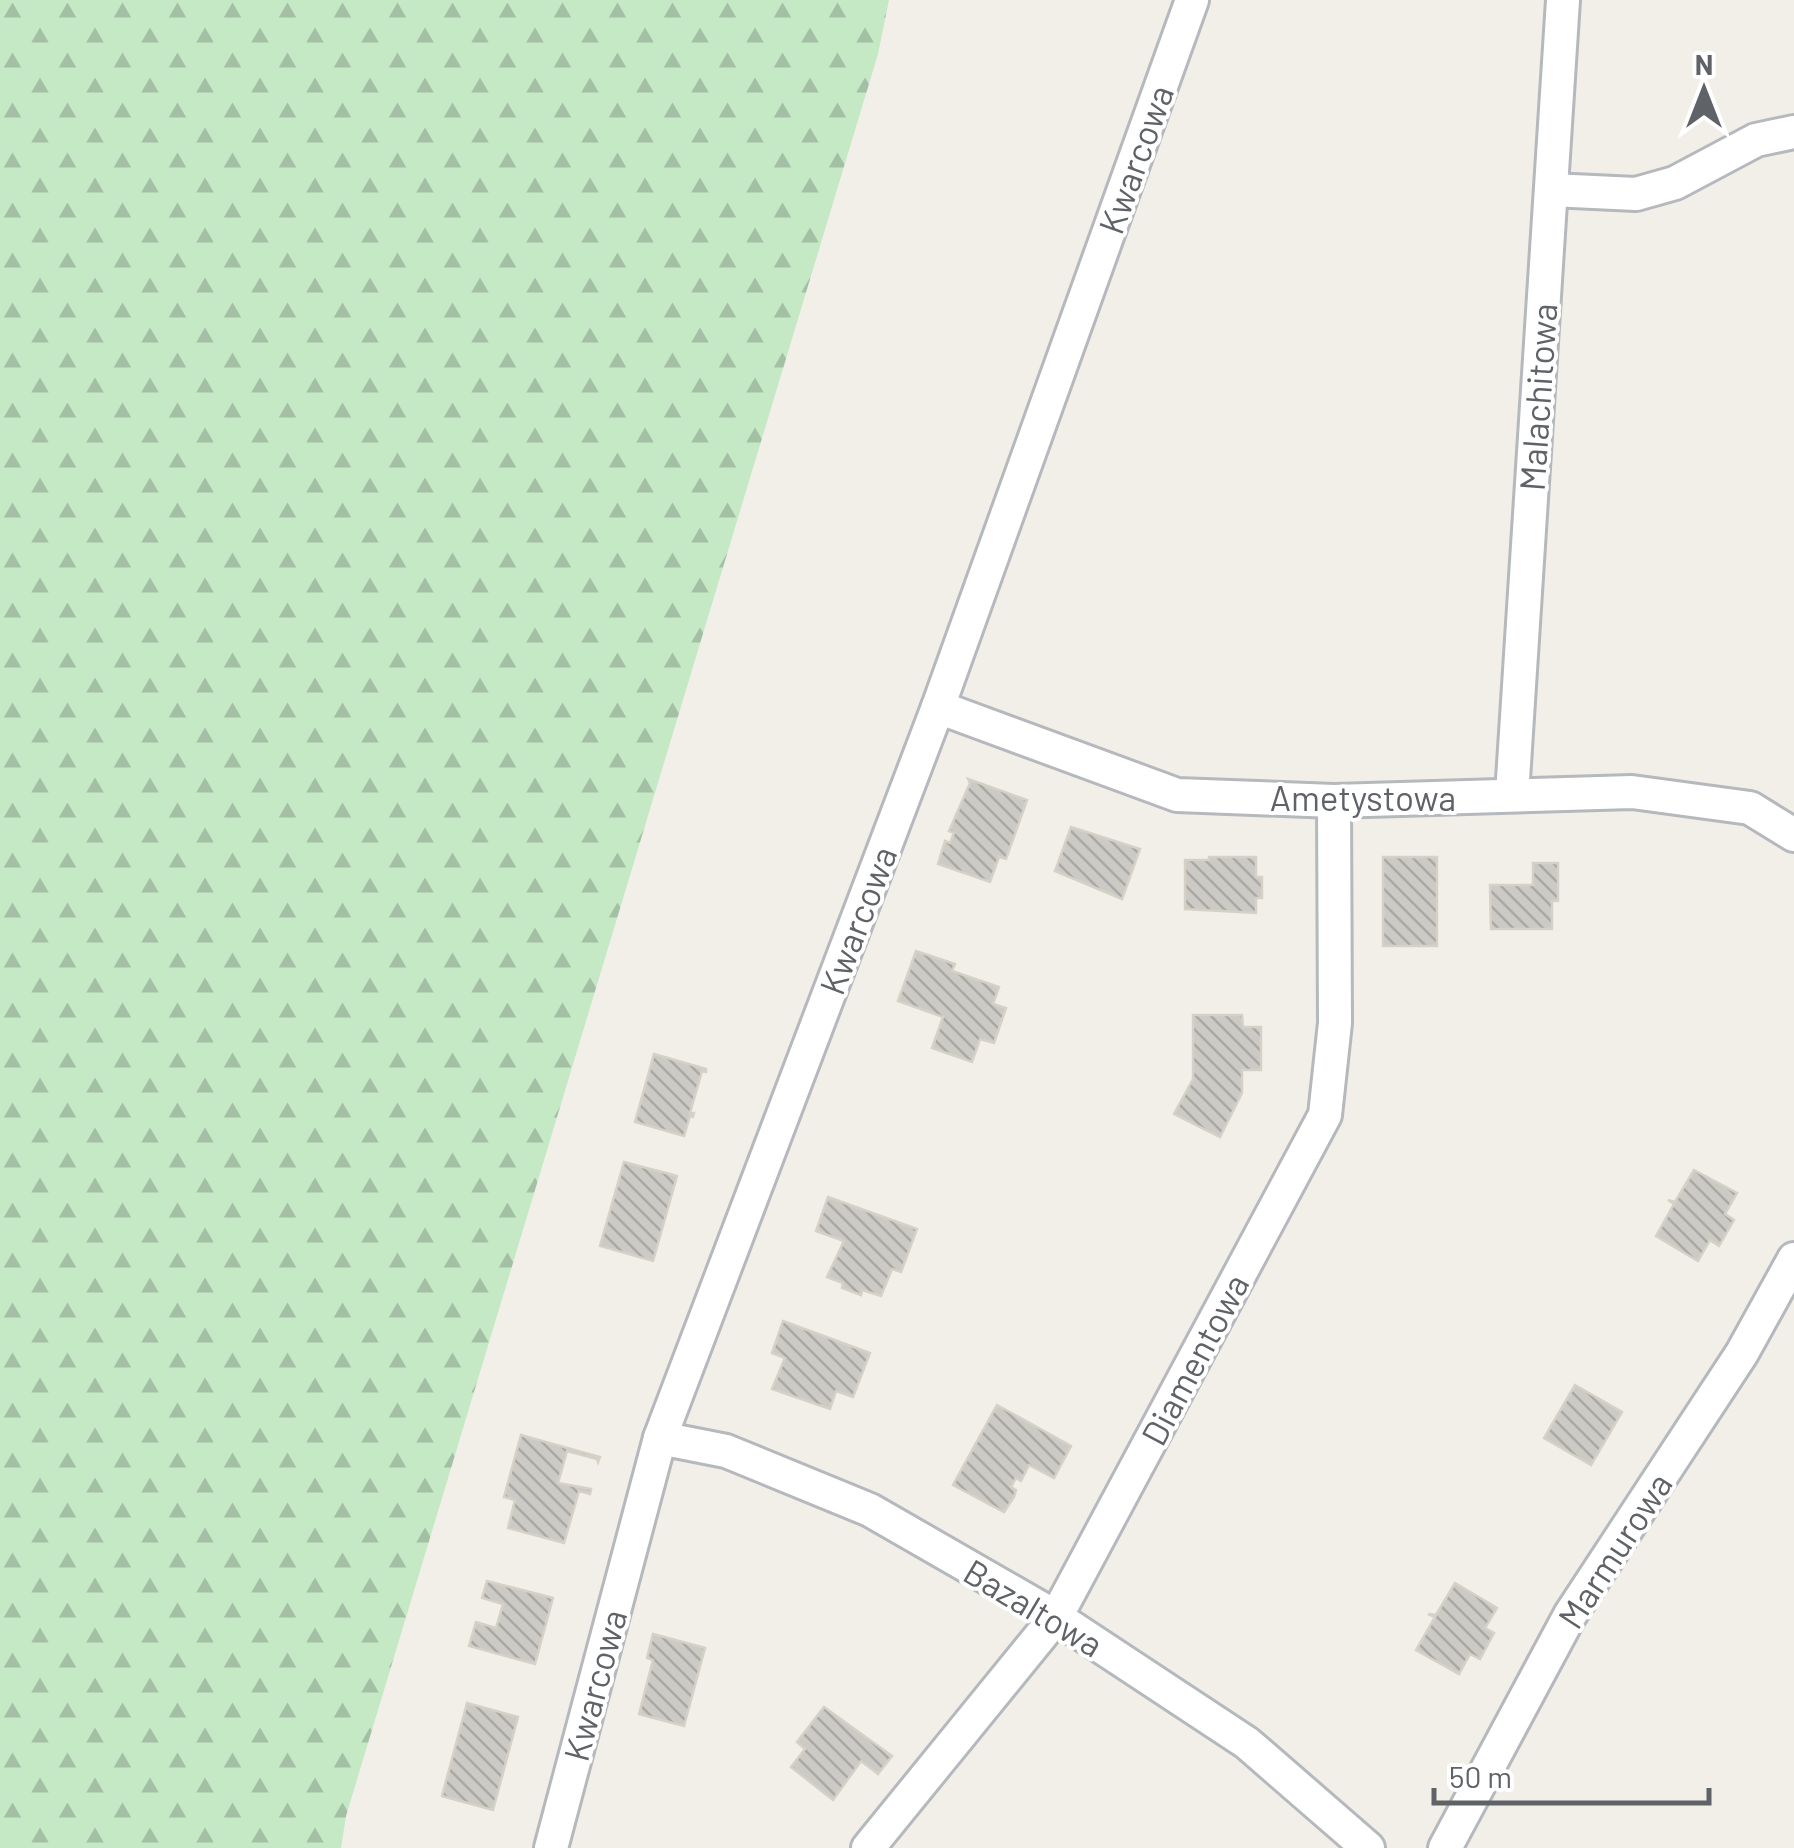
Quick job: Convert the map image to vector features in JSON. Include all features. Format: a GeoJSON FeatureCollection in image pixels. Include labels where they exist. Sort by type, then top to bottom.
{"type":"FeatureCollection","features":[{"type":"Feature","properties":{"kind":"street","name":"Kwarcowa"},"geometry":{"type":"LineString","coordinates":[[551,1848],[660,1438],[938,706],[1192,0]]}},
{"type":"Feature","properties":{"kind":"street","name":"Malachitowa"},"geometry":{"type":"LineString","coordinates":[[1512,795],[1563,0]]}},
{"type":"Feature","properties":{"kind":"street"},"geometry":{"type":"LineString","coordinates":[[1551,190],[1636,194],[1675,183],[1756,140],[1794,132]]}},
{"type":"Feature","properties":{"kind":"street","name":"Ametystowa"},"geometry":{"type":"LineString","coordinates":[[938,706],[1177,795],[1334,802],[1632,792],[1750,808],[1794,835]]}},
{"type":"Feature","properties":{"kind":"street","name":"Diamentowa"},"geometry":{"type":"LineString","coordinates":[[868,1848],[1056,1617],[1325,1115],[1335,1023],[1334,802]]}},
{"type":"Feature","properties":{"kind":"street","name":"Marmurowa"},"geometry":{"type":"LineString","coordinates":[[1444,1848],[1570,1615],[1742,1353],[1794,1259]]}},
{"type":"Feature","properties":{"kind":"street","name":"Bazaltowa"},"geometry":{"type":"LineString","coordinates":[[660,1438],[726,1451],[870,1510],[1056,1617],[1246,1744],[1368,1848]]}},
{"type":"Feature","properties":{"kind":"green space"},"geometry":{"type":"Polygon","coordinates":[[[0,0],[889,0],[878,54],[346,1816],[341,1848],[0,1848],[0,0]]]}},
{"type":"Feature","properties":{"kind":"building"},"geometry":{"type":"Polygon","coordinates":[[[968,779],[1027,800],[1006,859],[999,857],[990,882],[938,864],[945,841],[950,843],[954,833],[949,831],[970,783],[968,779]]]}},
{"type":"Feature","properties":{"kind":"building"},"geometry":{"type":"Polygon","coordinates":[[[1071,827],[1140,849],[1122,899],[1055,871],[1071,827]]]}},
{"type":"Feature","properties":{"kind":"building"},"geometry":{"type":"Polygon","coordinates":[[[1256,857],[1256,877],[1262,877],[1262,898],[1256,898],[1256,913],[1185,909],[1185,860],[1256,857]]]}},
{"type":"Feature","properties":{"kind":"building"},"geometry":{"type":"Polygon","coordinates":[[[1383,857],[1437,857],[1437,946],[1383,946],[1383,857]]]}},
{"type":"Feature","properties":{"kind":"building"},"geometry":{"type":"Polygon","coordinates":[[[1533,863],[1558,863],[1558,901],[1552,901],[1552,929],[1491,929],[1490,885],[1533,885],[1533,863]]]}},
{"type":"Feature","properties":{"kind":"building"},"geometry":{"type":"Polygon","coordinates":[[[916,951],[955,964],[952,971],[999,987],[993,1004],[1006,1008],[994,1043],[980,1039],[972,1062],[932,1048],[943,1017],[898,1001],[916,951]]]}},
{"type":"Feature","properties":{"kind":"building"},"geometry":{"type":"Polygon","coordinates":[[[1193,1015],[1242,1015],[1243,1027],[1261,1027],[1261,1070],[1242,1070],[1242,1093],[1220,1137],[1174,1114],[1193,1079],[1193,1015]]]}},
{"type":"Feature","properties":{"kind":"building"},"geometry":{"type":"Polygon","coordinates":[[[654,1054],[706,1069],[702,1071],[690,1113],[694,1113],[693,1117],[690,1116],[684,1136],[635,1122],[654,1054]]]}},
{"type":"Feature","properties":{"kind":"building"},"geometry":{"type":"Polygon","coordinates":[[[624,1162],[677,1176],[653,1261],[600,1246],[624,1162]]]}},
{"type":"Feature","properties":{"kind":"building"},"geometry":{"type":"Polygon","coordinates":[[[1694,1170],[1737,1193],[1725,1214],[1734,1220],[1719,1246],[1710,1240],[1698,1261],[1656,1236],[1674,1204],[1668,1200],[1675,1202],[1694,1170]]]}},
{"type":"Feature","properties":{"kind":"building"},"geometry":{"type":"Polygon","coordinates":[[[828,1197],[917,1229],[901,1272],[892,1269],[881,1296],[862,1290],[861,1295],[827,1277],[844,1241],[816,1231],[828,1197]]]}},
{"type":"Feature","properties":{"kind":"building"},"geometry":{"type":"Polygon","coordinates":[[[783,1321],[870,1353],[853,1397],[836,1391],[830,1409],[772,1389],[785,1358],[772,1353],[783,1321]]]}},
{"type":"Feature","properties":{"kind":"building"},"geometry":{"type":"Polygon","coordinates":[[[1575,1385],[1622,1412],[1591,1465],[1544,1438],[1575,1385]]]}},
{"type":"Feature","properties":{"kind":"building"},"geometry":{"type":"Polygon","coordinates":[[[997,1405],[1071,1446],[1054,1478],[1029,1465],[1021,1481],[1016,1478],[1011,1487],[1016,1490],[1004,1512],[953,1485],[997,1405]]]}},
{"type":"Feature","properties":{"kind":"building"},"geometry":{"type":"Polygon","coordinates":[[[521,1435],[600,1457],[598,1462],[567,1451],[558,1483],[591,1489],[590,1494],[579,1491],[564,1543],[508,1528],[515,1500],[504,1497],[521,1435]]]}},
{"type":"Feature","properties":{"kind":"building"},"geometry":{"type":"Polygon","coordinates":[[[487,1581],[553,1598],[535,1664],[469,1646],[476,1622],[496,1628],[503,1604],[482,1598],[487,1581]]]}},
{"type":"Feature","properties":{"kind":"building"},"geometry":{"type":"Polygon","coordinates":[[[1455,1583],[1497,1608],[1485,1628],[1494,1633],[1480,1659],[1470,1654],[1459,1674],[1416,1650],[1435,1617],[1428,1614],[1436,1615],[1455,1583]]]}},
{"type":"Feature","properties":{"kind":"building"},"geometry":{"type":"Polygon","coordinates":[[[653,1634],[705,1648],[684,1726],[639,1714],[653,1660],[647,1658],[653,1634]]]}},
{"type":"Feature","properties":{"kind":"building"},"geometry":{"type":"Polygon","coordinates":[[[467,1703],[518,1717],[493,1810],[442,1796],[467,1703]]]}},
{"type":"Feature","properties":{"kind":"building"},"geometry":{"type":"Polygon","coordinates":[[[824,1707],[892,1756],[878,1774],[861,1761],[833,1800],[791,1767],[805,1749],[797,1742],[824,1707]]]}}]}
